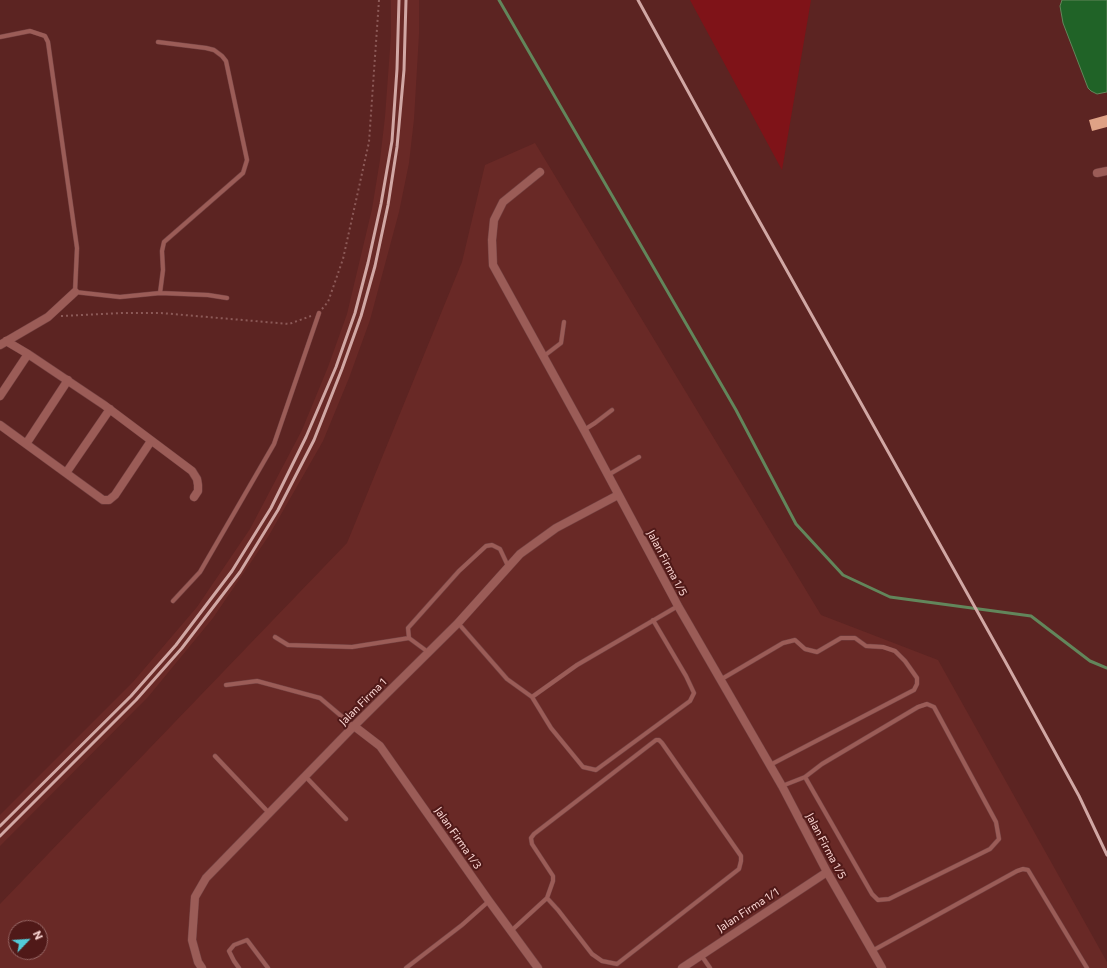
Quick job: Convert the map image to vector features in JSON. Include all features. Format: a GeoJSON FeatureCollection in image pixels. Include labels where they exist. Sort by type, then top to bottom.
{"type":"FeatureCollection","features":[{"type":"Feature","properties":{"kind":"street"},"geometry":{"type":"LineString","coordinates":[[1098,173],[1107,171]]}},
{"type":"Feature","properties":{"kind":"street","name":"Jalan Firma 1/5"},"geometry":{"type":"LineString","coordinates":[[540,172],[503,202],[494,220],[492,240],[493,265],[584,430],[678,606],[782,786],[827,872],[882,968]]}},
{"type":"Feature","properties":{"kind":"street"},"geometry":{"type":"LineString","coordinates":[[3,343],[48,317],[76,292]]}},
{"type":"Feature","properties":{"kind":"street"},"geometry":{"type":"LineString","coordinates":[[3,343],[28,354],[68,380],[110,409],[195,475],[198,491],[194,497]]}},
{"type":"Feature","properties":{"kind":"street"},"geometry":{"type":"LineString","coordinates":[[0,396],[28,354]]}},
{"type":"Feature","properties":{"kind":"street"},"geometry":{"type":"LineString","coordinates":[[26,444],[68,380]]}},
{"type":"Feature","properties":{"kind":"street"},"geometry":{"type":"LineString","coordinates":[[66,473],[110,409]]}},
{"type":"Feature","properties":{"kind":"street"},"geometry":{"type":"LineString","coordinates":[[0,425],[103,500],[109,500],[115,494],[151,441]]}},
{"type":"Feature","properties":{"kind":"street","name":"Jalan Firma 1"},"geometry":{"type":"LineString","coordinates":[[202,968],[198,962],[192,940],[195,897],[206,878],[354,726],[458,623],[520,554],[556,528],[618,495]]}},
{"type":"Feature","properties":{"kind":"street","name":"Jalan Firma 1/3"},"geometry":{"type":"LineString","coordinates":[[354,726],[380,746],[489,902],[538,968]]}},
{"type":"Feature","properties":{"kind":"street","name":"Jalan Firma 1/1"},"geometry":{"type":"LineString","coordinates":[[688,966],[701,955],[827,872]]}},
{"type":"Feature","properties":{"kind":"lane"},"geometry":{"type":"LineString","coordinates":[[0,37],[30,32],[45,36],[48,42],[78,248],[76,292],[120,297],[160,293],[208,295],[227,298]]}},
{"type":"Feature","properties":{"kind":"lane"},"geometry":{"type":"LineString","coordinates":[[158,42],[214,50],[226,61],[247,160],[243,173],[164,242],[162,251],[163,270],[160,293]]}},
{"type":"Feature","properties":{"kind":"lane"},"geometry":{"type":"LineString","coordinates":[[173,601],[200,572],[274,444],[319,313]]}},
{"type":"Feature","properties":{"kind":"lane"},"geometry":{"type":"LineString","coordinates":[[543,356],[561,343],[564,322]]}},
{"type":"Feature","properties":{"kind":"lane"},"geometry":{"type":"LineString","coordinates":[[584,430],[612,410]]}},
{"type":"Feature","properties":{"kind":"lane"},"geometry":{"type":"LineString","coordinates":[[608,475],[639,457]]}},
{"type":"Feature","properties":{"kind":"lane"},"geometry":{"type":"LineString","coordinates":[[409,638],[408,628],[459,571],[486,546],[492,545],[500,549],[508,566]]}},
{"type":"Feature","properties":{"kind":"lane"},"geometry":{"type":"LineString","coordinates":[[532,698],[577,665],[678,606]]}},
{"type":"Feature","properties":{"kind":"lane"},"geometry":{"type":"LineString","coordinates":[[458,623],[507,679],[532,698],[551,728],[583,767],[596,770],[690,701],[694,693],[686,676],[653,620]]}},
{"type":"Feature","properties":{"kind":"lane"},"geometry":{"type":"LineString","coordinates":[[275,637],[288,645],[352,647],[409,638],[428,652]]}},
{"type":"Feature","properties":{"kind":"lane"},"geometry":{"type":"LineString","coordinates":[[720,680],[783,643],[795,640],[805,650],[817,652],[841,638],[855,638],[866,646],[883,647],[895,651],[905,661],[917,678],[917,684],[914,690],[769,765]]}},
{"type":"Feature","properties":{"kind":"lane"},"geometry":{"type":"LineString","coordinates":[[226,685],[257,681],[320,698],[354,726]]}},
{"type":"Feature","properties":{"kind":"lane"},"geometry":{"type":"LineString","coordinates":[[782,786],[805,776],[822,764],[918,707],[927,704],[934,707],[996,822],[999,839],[990,849],[889,899],[878,900],[872,894],[805,776]]}},
{"type":"Feature","properties":{"kind":"lane"},"geometry":{"type":"LineString","coordinates":[[511,931],[547,898],[554,881],[553,876],[532,844],[531,838],[534,834],[656,740],[659,740],[662,743],[741,856],[739,869],[617,964],[602,962],[592,954],[547,898]]}},
{"type":"Feature","properties":{"kind":"lane"},"geometry":{"type":"LineString","coordinates":[[214,756],[269,814]]}},
{"type":"Feature","properties":{"kind":"lane"},"geometry":{"type":"LineString","coordinates":[[305,776],[346,819]]}},
{"type":"Feature","properties":{"kind":"lane"},"geometry":{"type":"LineString","coordinates":[[872,952],[1010,874],[1023,869],[1028,870],[1086,968]]}},
{"type":"Feature","properties":{"kind":"lane"},"geometry":{"type":"LineString","coordinates":[[406,968],[489,902]]}},
{"type":"Feature","properties":{"kind":"lane"},"geometry":{"type":"LineString","coordinates":[[239,968],[229,951],[234,945],[247,940],[268,968]]}},
{"type":"Feature","properties":{"kind":"lane"},"geometry":{"type":"LineString","coordinates":[[701,955],[710,968]]}},
{"type":"Feature","properties":{"kind":"lane"},"geometry":{"type":"LineString","coordinates":[[413,963],[416,968]]}},
{"type":"Feature","properties":{"kind":"path"},"geometry":{"type":"LineString","coordinates":[[48,317],[122,313],[161,313],[289,324],[319,313],[328,302],[343,259],[369,142],[379,0]]}},
{"type":"Feature","properties":{"kind":"shaded area"},"geometry":{"type":"Polygon","coordinates":[[[391,0],[419,0],[419,34],[414,119],[409,163],[399,212],[370,320],[349,378],[323,441],[268,537],[213,618],[148,697],[0,846],[0,815],[133,682],[197,607],[250,529],[302,430],[328,367],[347,314],[372,209],[385,117],[391,35],[391,0]]]}},
{"type":"Feature","properties":{"kind":"shaded area"},"geometry":{"type":"Polygon","coordinates":[[[690,0],[811,0],[782,170],[690,0]]]}},
{"type":"Feature","properties":{"kind":"shaded area"},"geometry":{"type":"Polygon","coordinates":[[[1062,0],[1107,0],[1107,92],[1097,94],[1088,88],[1063,23],[1060,6],[1062,0]]]}},
{"type":"Feature","properties":{"kind":"shaded area"},"geometry":{"type":"Polygon","coordinates":[[[535,143],[821,615],[938,660],[1107,962],[1107,968],[0,968],[0,904],[347,543],[462,262],[485,165],[535,143]]]}},
{"type":"Feature","properties":{"kind":"building"},"geometry":{"type":"Polygon","coordinates":[[[1107,115],[1107,127],[1092,131],[1089,120],[1107,115]]]}},
{"type":"Feature","properties":{"kind":"waterway"},"geometry":{"type":"LineString","coordinates":[[499,0],[736,410],[796,524],[843,575],[890,597],[1031,616],[1090,661],[1107,668]]}},
{"type":"Feature","properties":{"kind":"railway"},"geometry":{"type":"LineString","coordinates":[[0,826],[131,696],[176,645],[232,571],[271,508],[306,437],[336,367],[355,313],[381,204],[392,141],[397,69],[399,0]]}},
{"type":"Feature","properties":{"kind":"railway"},"geometry":{"type":"LineString","coordinates":[[0,836],[136,700],[182,648],[240,572],[278,510],[314,440],[361,316],[375,266],[388,205],[397,147],[404,70],[406,0]]}},
{"type":"Feature","properties":{"kind":"railway"},"geometry":{"type":"LineString","coordinates":[[638,0],[748,201],[1005,661],[1079,796],[1107,855]]}}]}
